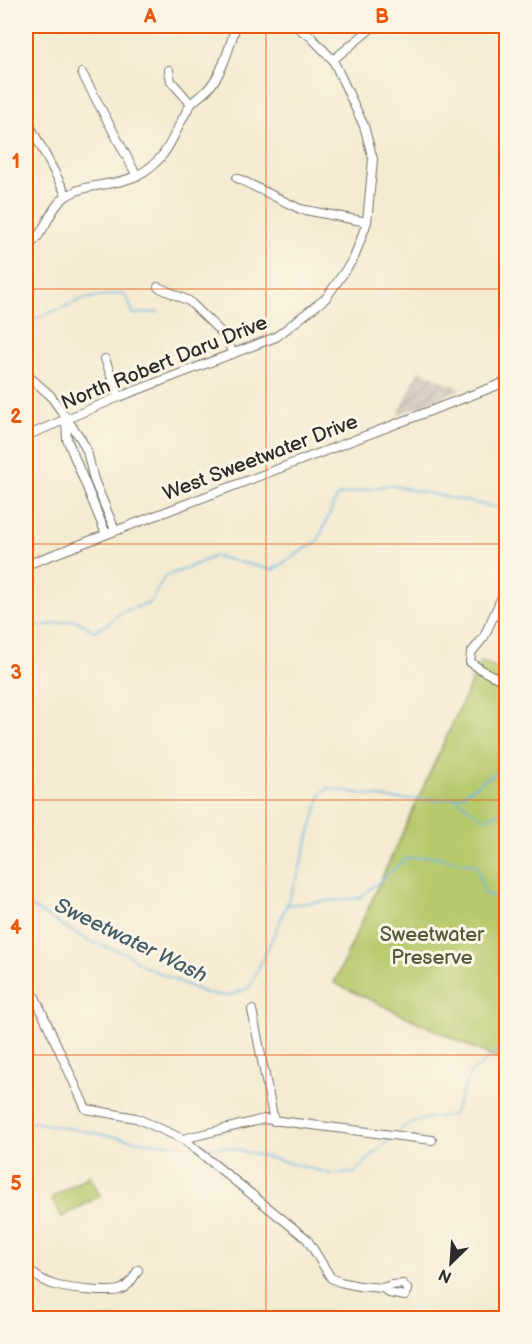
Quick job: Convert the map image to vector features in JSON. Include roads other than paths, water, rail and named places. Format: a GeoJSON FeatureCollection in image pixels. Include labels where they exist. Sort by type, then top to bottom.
{"type":"FeatureCollection","features":[{"type":"Feature","properties":{"kind":"street"},"geometry":{"type":"LineString","coordinates":[[26,247],[42,231],[52,211],[67,196],[90,186],[118,183],[137,176],[155,165],[167,152],[191,104],[208,90],[220,73],[236,26]]}},
{"type":"Feature","properties":{"kind":"street","name":"North Robert Daru Drive"},"geometry":{"type":"LineString","coordinates":[[26,436],[119,397],[276,338],[326,298],[354,258],[367,222],[373,159],[364,126],[333,60],[311,37],[295,26]]}},
{"type":"Feature","properties":{"kind":"street"},"geometry":{"type":"LineString","coordinates":[[333,60],[369,27]]}},
{"type":"Feature","properties":{"kind":"street"},"geometry":{"type":"LineString","coordinates":[[170,70],[171,81],[191,104]]}},
{"type":"Feature","properties":{"kind":"street"},"geometry":{"type":"LineString","coordinates":[[82,73],[137,176]]}},
{"type":"Feature","properties":{"kind":"street"},"geometry":{"type":"LineString","coordinates":[[26,118],[67,196]]}},
{"type":"Feature","properties":{"kind":"street"},"geometry":{"type":"LineString","coordinates":[[237,178],[300,209],[367,222]]}},
{"type":"Feature","properties":{"kind":"street"},"geometry":{"type":"LineString","coordinates":[[158,287],[189,301],[226,337],[233,354]]}},
{"type":"Feature","properties":{"kind":"street"},"geometry":{"type":"LineString","coordinates":[[105,359],[119,397]]}},
{"type":"Feature","properties":{"kind":"street"},"geometry":{"type":"LineString","coordinates":[[26,374],[50,395],[87,451],[94,480],[116,530]]}},
{"type":"Feature","properties":{"kind":"street","name":"West Sweetwater Drive"},"geometry":{"type":"LineString","coordinates":[[26,565],[507,382]]}},
{"type":"Feature","properties":{"kind":"street"},"geometry":{"type":"LineString","coordinates":[[66,419],[68,439],[106,534]]}},
{"type":"Feature","properties":{"kind":"street"},"geometry":{"type":"LineString","coordinates":[[507,588],[484,637],[471,653],[470,662],[507,682]]}},
{"type":"Feature","properties":{"kind":"street"},"geometry":{"type":"LineString","coordinates":[[26,985],[35,997],[86,1109],[136,1118],[183,1139],[307,1239],[331,1278],[359,1286],[383,1288]]}},
{"type":"Feature","properties":{"kind":"street"},"geometry":{"type":"LineString","coordinates":[[252,1010],[274,1120]]}},
{"type":"Feature","properties":{"kind":"street"},"geometry":{"type":"LineString","coordinates":[[183,1139],[264,1119],[432,1140]]}},
{"type":"Feature","properties":{"kind":"street"},"geometry":{"type":"LineString","coordinates":[[26,1268],[34,1276],[58,1286],[98,1290],[119,1290],[131,1283],[138,1270]]}},
{"type":"Feature","properties":{"kind":"waterway"},"geometry":{"type":"LineString","coordinates":[[26,323],[83,299],[121,293],[128,299],[133,314],[158,312]]}},
{"type":"Feature","properties":{"kind":"waterway"},"geometry":{"type":"LineString","coordinates":[[26,622],[41,626],[76,620],[94,631],[108,624],[121,612],[150,603],[165,576],[214,556],[272,570],[318,541],[337,496],[389,485],[503,509]]}},
{"type":"Feature","properties":{"kind":"waterway","name":"Sweetwater Wash"},"geometry":{"type":"LineString","coordinates":[[26,904],[91,942],[125,953],[145,967],[208,994],[228,996],[249,988],[297,878],[321,794],[328,788],[392,799],[436,800],[459,797],[506,766]]}},
{"type":"Feature","properties":{"kind":"waterway"},"geometry":{"type":"LineString","coordinates":[[456,798],[484,819],[506,810]]}},
{"type":"Feature","properties":{"kind":"waterway"},"geometry":{"type":"LineString","coordinates":[[286,905],[360,898],[405,859],[431,856],[477,865],[484,894],[501,897],[506,894]]}},
{"type":"Feature","properties":{"kind":"waterway"},"geometry":{"type":"LineString","coordinates":[[397,1132],[417,1121],[453,1115],[470,1074],[506,1043]]}},
{"type":"Feature","properties":{"kind":"waterway"},"geometry":{"type":"LineString","coordinates":[[26,1126],[34,1122],[138,1141],[184,1145]]}},
{"type":"Feature","properties":{"kind":"waterway"},"geometry":{"type":"LineString","coordinates":[[198,1146],[231,1148],[332,1174],[354,1173],[391,1138]]}},
{"type":"Feature","properties":{"kind":"park label","name":"Sweetwater Preserve"},"geometry":{"type":"Point","coordinates":[432,946]}}]}
